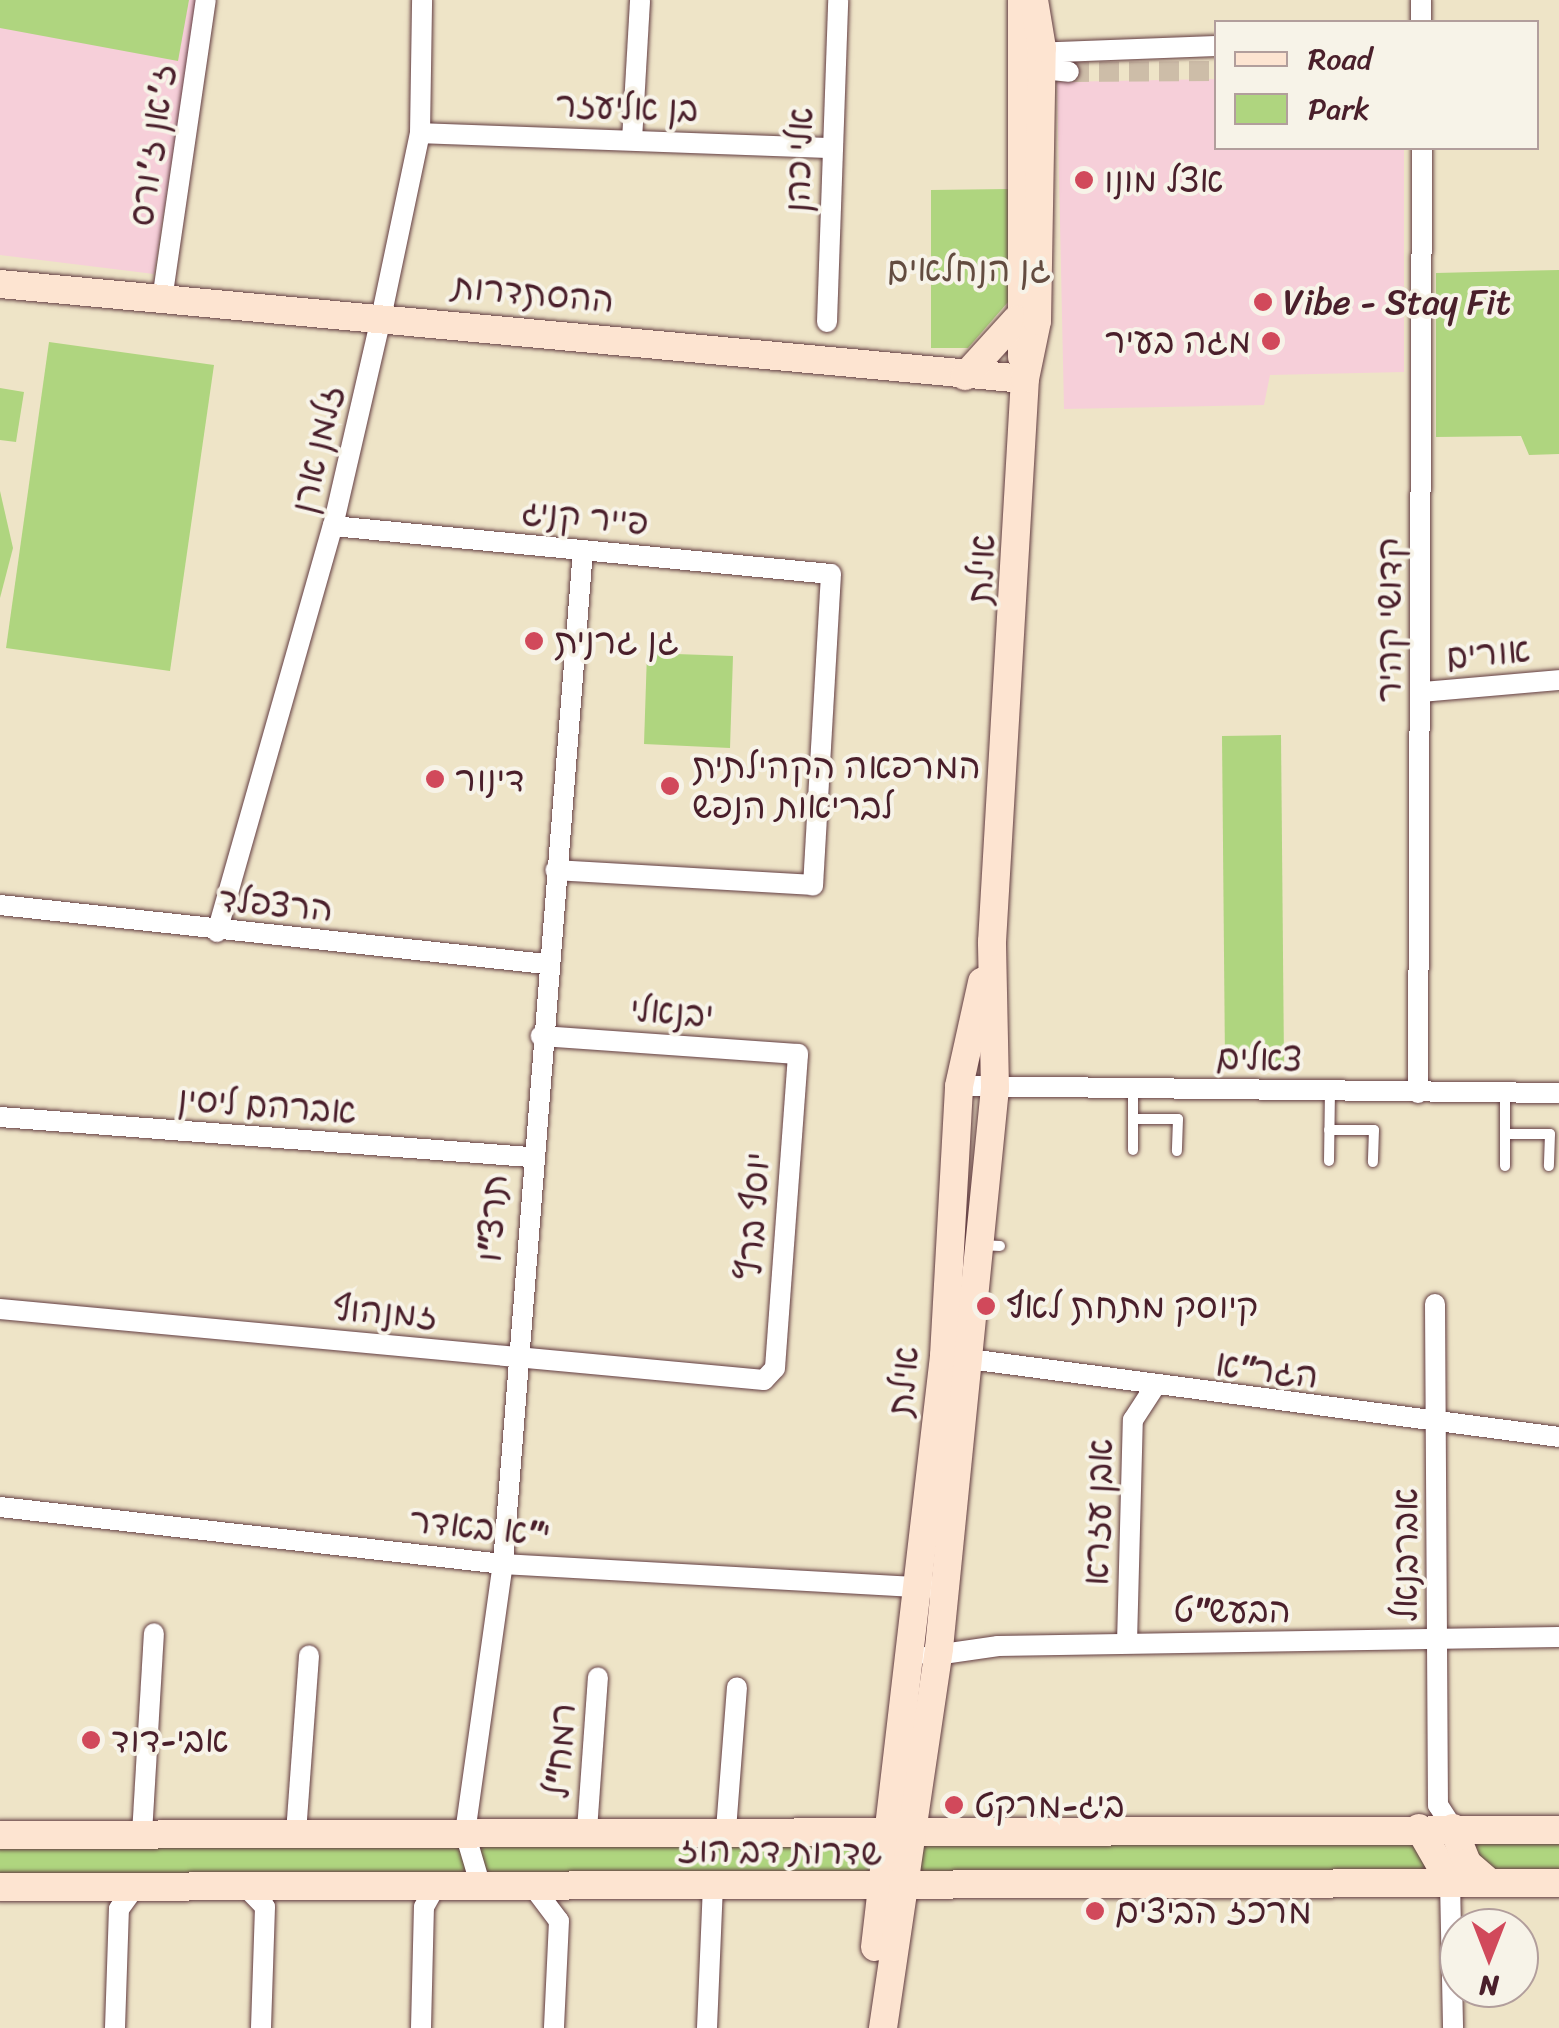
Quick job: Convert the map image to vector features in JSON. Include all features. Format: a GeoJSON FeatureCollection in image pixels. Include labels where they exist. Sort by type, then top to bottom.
{"type":"FeatureCollection","features":[{"type":"Feature","properties":{"kind":"street","name":"ז'אן ז'ורס"},"geometry":{"type":"LineString","coordinates":[[162,300],[206,0]]}},
{"type":"Feature","properties":{"kind":"street","name":"זלמן ארן"},"geometry":{"type":"LineString","coordinates":[[221,932],[333,526],[381,318],[420,132],[422,0]]}},
{"type":"Feature","properties":{"kind":"street"},"geometry":{"type":"LineString","coordinates":[[632,140],[640,0]]}},
{"type":"Feature","properties":{"kind":"street","name":"אלי כהן"},"geometry":{"type":"LineString","coordinates":[[827,322],[838,0]]}},
{"type":"Feature","properties":{"kind":"street","name":"אילת"},"geometry":{"type":"LineString","coordinates":[[1022,0],[1043,63],[1016,320],[1025,379]]}},
{"type":"Feature","properties":{"kind":"street","name":"אילת"},"geometry":{"type":"LineString","coordinates":[[903,1828],[938,1648],[969,1359],[990,1246],[995,1088],[992,942],[1025,379],[1037,320],[1043,63],[1034,0]]}},
{"type":"Feature","properties":{"kind":"street"},"geometry":{"type":"LineString","coordinates":[[1043,63],[1214,46]]}},
{"type":"Feature","properties":{"kind":"street","name":"בן אליעזר"},"geometry":{"type":"LineString","coordinates":[[420,132],[832,148]]}},
{"type":"Feature","properties":{"kind":"street","name":"קדושי קהיר"},"geometry":{"type":"LineString","coordinates":[[1418,1093],[1422,150]]}},
{"type":"Feature","properties":{"kind":"street","name":"ההסתדרות"},"geometry":{"type":"LineString","coordinates":[[0,281],[162,300],[1025,379]]}},
{"type":"Feature","properties":{"kind":"street"},"geometry":{"type":"LineString","coordinates":[[965,376],[1016,320]]}},
{"type":"Feature","properties":{"kind":"street","name":"פייר קניג"},"geometry":{"type":"LineString","coordinates":[[333,526],[831,574],[812,885],[555,870]]}},
{"type":"Feature","properties":{"kind":"street","name":"תרצ\"ו"},"geometry":{"type":"LineString","coordinates":[[481,1886],[465,1832],[502,1564],[528,1157],[583,550]]}},
{"type":"Feature","properties":{"kind":"street","name":"אורים"},"geometry":{"type":"LineString","coordinates":[[1422,692],[1559,680]]}},
{"type":"Feature","properties":{"kind":"street","name":"הרצפלד"},"geometry":{"type":"LineString","coordinates":[[0,905],[221,932],[546,964]]}},
{"type":"Feature","properties":{"kind":"street","name":"אילת"},"geometry":{"type":"LineString","coordinates":[[903,1828],[913,1670],[946,1330],[959,1086],[992,942]]}},
{"type":"Feature","properties":{"kind":"street","name":"יבנאלי"},"geometry":{"type":"LineString","coordinates":[[541,1036],[798,1054]]}},
{"type":"Feature","properties":{"kind":"street","name":"יוסף ברץ"},"geometry":{"type":"LineString","coordinates":[[764,1380],[774,1368],[798,1054]]}},
{"type":"Feature","properties":{"kind":"street","name":"צאלים"},"geometry":{"type":"LineString","coordinates":[[959,1086],[1559,1093]]}},
{"type":"Feature","properties":{"kind":"street","name":"אברהם ליסין"},"geometry":{"type":"LineString","coordinates":[[0,1116],[528,1157]]}},
{"type":"Feature","properties":{"kind":"street","name":"אברבנאל"},"geometry":{"type":"LineString","coordinates":[[1435,1304],[1438,1641],[1446,1816]]}},
{"type":"Feature","properties":{"kind":"street","name":"זמנהוף"},"geometry":{"type":"LineString","coordinates":[[0,1308],[764,1380]]}},
{"type":"Feature","properties":{"kind":"street"},"geometry":{"type":"LineString","coordinates":[[946,1330],[969,1359]]}},
{"type":"Feature","properties":{"kind":"street","name":"הגר\"א"},"geometry":{"type":"LineString","coordinates":[[969,1359],[1153,1389],[1559,1437]]}},
{"type":"Feature","properties":{"kind":"street","name":"אבן עזרא"},"geometry":{"type":"LineString","coordinates":[[1126,1642],[1133,1420],[1153,1389]]}},
{"type":"Feature","properties":{"kind":"street","name":"י\"א באדר"},"geometry":{"type":"LineString","coordinates":[[0,1507],[502,1564],[920,1594]]}},
{"type":"Feature","properties":{"kind":"street"},"geometry":{"type":"LineString","coordinates":[[920,1594],[946,1571]]}},
{"type":"Feature","properties":{"kind":"street"},"geometry":{"type":"LineString","coordinates":[[142,1834],[154,1633]]}},
{"type":"Feature","properties":{"kind":"street","name":"הבעש\"ט"},"geometry":{"type":"LineString","coordinates":[[938,1648],[1559,1637]]}},
{"type":"Feature","properties":{"kind":"street"},"geometry":{"type":"LineString","coordinates":[[913,1670],[938,1648]]}},
{"type":"Feature","properties":{"kind":"street"},"geometry":{"type":"LineString","coordinates":[[296,1832],[310,1656]]}},
{"type":"Feature","properties":{"kind":"street","name":"רמח\"ל"},"geometry":{"type":"LineString","coordinates":[[587,1830],[598,1677]]}},
{"type":"Feature","properties":{"kind":"street"},"geometry":{"type":"LineString","coordinates":[[726,1830],[737,1687]]}},
{"type":"Feature","properties":{"kind":"street"},"geometry":{"type":"LineString","coordinates":[[1446,1816],[1466,1863],[1490,1882]]}},
{"type":"Feature","properties":{"kind":"street","name":"שדרות דב הוז"},"geometry":{"type":"LineString","coordinates":[[0,1835],[1418,1828],[1446,1816],[1559,1830]]}},
{"type":"Feature","properties":{"kind":"street"},"geometry":{"type":"LineString","coordinates":[[883,2028],[903,1828]]}},
{"type":"Feature","properties":{"kind":"street"},"geometry":{"type":"LineString","coordinates":[[1418,1828],[1450,1882],[1453,2028]]}},
{"type":"Feature","properties":{"kind":"street","name":"שדרות דב הוז"},"geometry":{"type":"LineString","coordinates":[[0,1887],[894,1889],[1559,1883]]}},
{"type":"Feature","properties":{"kind":"street"},"geometry":{"type":"LineString","coordinates":[[244,1885],[265,1907],[261,2028]]}},
{"type":"Feature","properties":{"kind":"street"},"geometry":{"type":"LineString","coordinates":[[115,2028],[119,1909],[136,1886]]}},
{"type":"Feature","properties":{"kind":"street"},"geometry":{"type":"LineString","coordinates":[[707,2028],[713,1886]]}},
{"type":"Feature","properties":{"kind":"street"},"geometry":{"type":"LineString","coordinates":[[421,2028],[424,1907],[434,1887]]}},
{"type":"Feature","properties":{"kind":"street"},"geometry":{"type":"LineString","coordinates":[[534,1888],[559,1921],[554,2028]]}},
{"type":"Feature","properties":{"kind":"street"},"geometry":{"type":"LineString","coordinates":[[835,1888],[862,1905],[874,1950]]}},
{"type":"Feature","properties":{"kind":"street"},"geometry":{"type":"LineString","coordinates":[[864,2028],[874,1950],[894,1889]]}},
{"type":"Feature","properties":{"kind":"lane"},"geometry":{"type":"LineString","coordinates":[[1133,1089],[1133,1150]]}},
{"type":"Feature","properties":{"kind":"lane"},"geometry":{"type":"LineString","coordinates":[[1329,1161],[1330,1092]]}},
{"type":"Feature","properties":{"kind":"lane"},"geometry":{"type":"LineString","coordinates":[[1505,1093],[1505,1166]]}},
{"type":"Feature","properties":{"kind":"lane"},"geometry":{"type":"LineString","coordinates":[[1133,1119],[1178,1119],[1177,1151]]}},
{"type":"Feature","properties":{"kind":"lane"},"geometry":{"type":"LineString","coordinates":[[1329,1130],[1374,1130],[1373,1162]]}},
{"type":"Feature","properties":{"kind":"lane"},"geometry":{"type":"LineString","coordinates":[[1505,1134],[1550,1134],[1549,1166]]}},
{"type":"Feature","properties":{"kind":"shaded area"},"geometry":{"type":"Polygon","coordinates":[[[0,0],[197,0],[154,274],[0,255],[0,0]]]}},
{"type":"Feature","properties":{"kind":"shaded area"},"geometry":{"type":"Polygon","coordinates":[[[1214,79],[1214,150],[1404,150],[1404,372],[1270,375],[1264,405],[1064,409],[1057,82],[1214,79]]]}},
{"type":"Feature","properties":{"kind":"green space"},"geometry":{"type":"Polygon","coordinates":[[[0,0],[189,0],[178,61],[0,28],[0,0]]]}},
{"type":"Feature","properties":{"kind":"green space","name":"גן הנחלאים"},"geometry":{"type":"Polygon","coordinates":[[[1008,189],[1008,302],[968,348],[931,348],[931,190],[1008,189]]]}},
{"type":"Feature","properties":{"kind":"green space"},"geometry":{"type":"Polygon","coordinates":[[[1559,270],[1559,454],[1529,455],[1521,436],[1436,437],[1436,273],[1559,270]]]}},
{"type":"Feature","properties":{"kind":"green space"},"geometry":{"type":"Polygon","coordinates":[[[49,342],[214,365],[170,671],[6,648],[49,342]]]}},
{"type":"Feature","properties":{"kind":"green space"},"geometry":{"type":"Polygon","coordinates":[[[0,388],[24,392],[16,442],[0,440],[0,388]]]}},
{"type":"Feature","properties":{"kind":"green space"},"geometry":{"type":"Polygon","coordinates":[[[0,491],[13,548],[0,598],[0,491]]]}},
{"type":"Feature","properties":{"kind":"green space"},"geometry":{"type":"Polygon","coordinates":[[[647,653],[733,656],[730,748],[644,744],[647,653]]]}},
{"type":"Feature","properties":{"kind":"green space"},"geometry":{"type":"Polygon","coordinates":[[[1281,735],[1284,1063],[1225,1063],[1222,736],[1281,735]]]}},
{"type":"Feature","properties":{"kind":"green space"},"geometry":{"type":"Polygon","coordinates":[[[892,1828],[884,1889],[0,1887],[0,1835],[892,1828]]]}},
{"type":"Feature","properties":{"kind":"green space"},"geometry":{"type":"Polygon","coordinates":[[[914,1828],[1419,1828],[1450,1882],[904,1889],[914,1828]]]}},
{"type":"Feature","properties":{"kind":"green space"},"geometry":{"type":"Polygon","coordinates":[[[1475,1829],[1559,1830],[1559,1883],[1490,1883],[1467,1863],[1475,1829]]]}},
{"type":"Feature","properties":{"kind":"tunnel"},"geometry":{"type":"LineString","coordinates":[[1069,72],[1214,71]]}},
{"type":"Feature","properties":{"kind":"place","name":"אצל מונו"},"geometry":{"type":"Point","coordinates":[1084,180]}},
{"type":"Feature","properties":{"kind":"place","name":"Vibe - Stay Fit"},"geometry":{"type":"Point","coordinates":[1263,302]}},
{"type":"Feature","properties":{"kind":"place","name":"מגה בעיר"},"geometry":{"type":"Point","coordinates":[1271,341]}},
{"type":"Feature","properties":{"kind":"place","name":"גן גרנית"},"geometry":{"type":"Point","coordinates":[534,641]}},
{"type":"Feature","properties":{"kind":"place","name":"דינור"},"geometry":{"type":"Point","coordinates":[435,779]}},
{"type":"Feature","properties":{"kind":"place","name":"המרפאה הקהילתית לבריאות הנפש"},"geometry":{"type":"Point","coordinates":[670,786]}},
{"type":"Feature","properties":{"kind":"place","name":"קיוסק מתחת לאף"},"geometry":{"type":"Point","coordinates":[986,1306]}},
{"type":"Feature","properties":{"kind":"place","name":"אבי-דוד"},"geometry":{"type":"Point","coordinates":[91,1740]}},
{"type":"Feature","properties":{"kind":"place","name":"ביג-מרקט"},"geometry":{"type":"Point","coordinates":[954,1805]}},
{"type":"Feature","properties":{"kind":"place","name":"מרכז הביצים"},"geometry":{"type":"Point","coordinates":[1095,1911]}}]}
